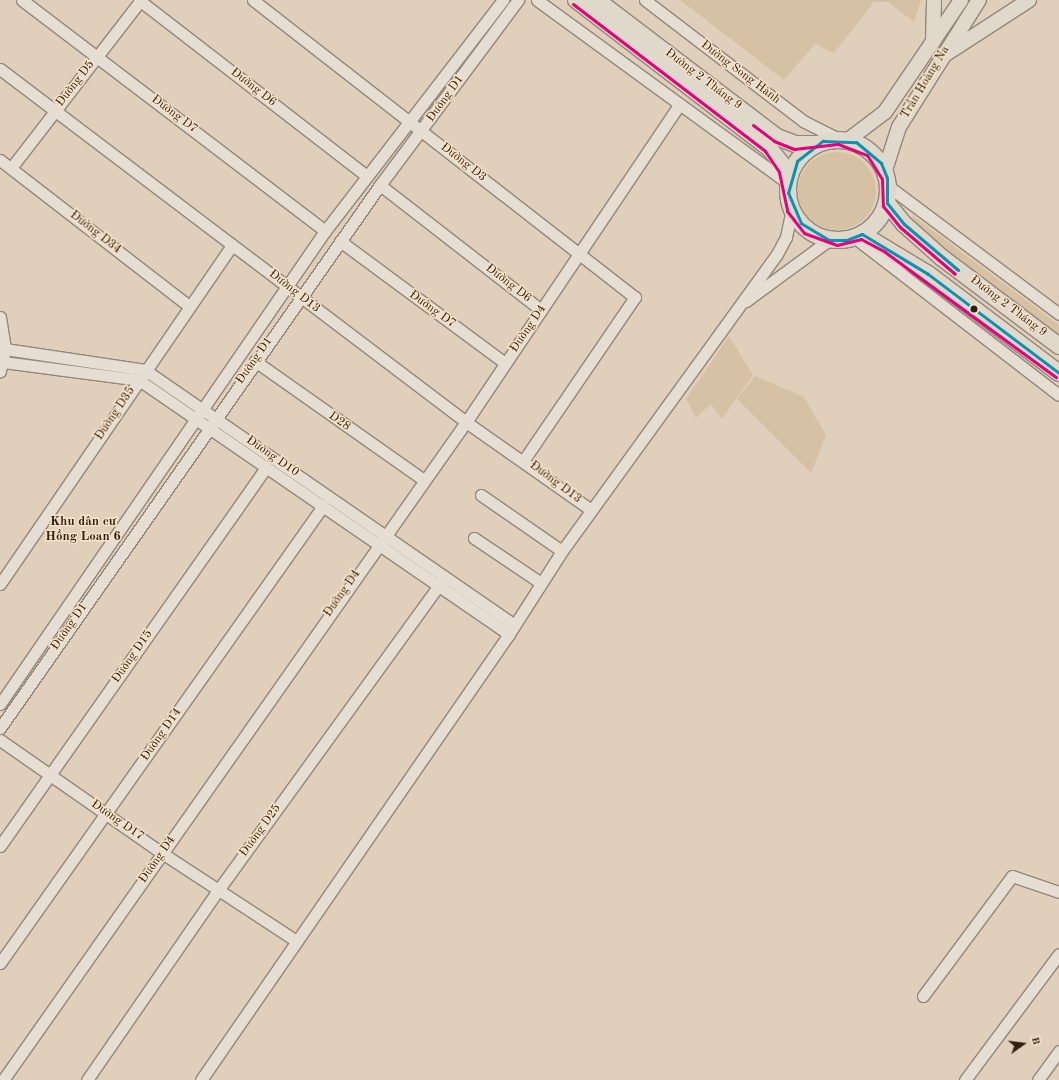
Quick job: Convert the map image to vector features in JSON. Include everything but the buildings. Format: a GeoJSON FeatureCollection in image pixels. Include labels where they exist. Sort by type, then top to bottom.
{"type":"FeatureCollection","features":[{"type":"Feature","properties":{"kind":"highway","name":"Đường 2 Tháng 9"},"geometry":{"type":"LineString","coordinates":[[576,0],[769,148],[781,163],[788,183]]}},
{"type":"Feature","properties":{"kind":"highway","name":"Đường 2 Tháng 9"},"geometry":{"type":"LineString","coordinates":[[597,0],[777,137],[795,144],[815,144]]}},
{"type":"Feature","properties":{"kind":"highway"},"geometry":{"type":"LineString","coordinates":[[843,140],[870,151],[885,170],[888,186],[887,203],[880,218],[858,236],[830,240],[807,229],[792,209],[788,183],[797,161],[815,144],[843,140]]}},
{"type":"Feature","properties":{"kind":"highway","name":"Đường 2 Tháng 9"},"geometry":{"type":"LineString","coordinates":[[887,203],[904,224],[942,257],[1059,346]]}},
{"type":"Feature","properties":{"kind":"highway","name":"Đường 2 Tháng 9"},"geometry":{"type":"LineString","coordinates":[[858,236],[928,274],[1059,373]]}},
{"type":"Feature","properties":{"kind":"main road"},"geometry":{"type":"LineString","coordinates":[[934,0],[934,42]]}},
{"type":"Feature","properties":{"kind":"main road","name":"Trần Hoàng Na"},"geometry":{"type":"LineString","coordinates":[[843,140],[885,112],[934,42],[961,0]]}},
{"type":"Feature","properties":{"kind":"main road","name":"Trần Hoàng Na"},"geometry":{"type":"LineString","coordinates":[[885,170],[899,127],[979,0]]}},
{"type":"Feature","properties":{"kind":"main road"},"geometry":{"type":"LineString","coordinates":[[945,54],[1029,0]]}},
{"type":"Feature","properties":{"kind":"street","name":"Đường D7"},"geometry":{"type":"LineString","coordinates":[[22,0],[325,231]]}},
{"type":"Feature","properties":{"kind":"street","name":"Đường D5"},"geometry":{"type":"LineString","coordinates":[[11,168],[140,0]]}},
{"type":"Feature","properties":{"kind":"street","name":"Đường D6"},"geometry":{"type":"LineString","coordinates":[[140,0],[367,176]]}},
{"type":"Feature","properties":{"kind":"street","name":"Đường D3"},"geometry":{"type":"LineString","coordinates":[[253,0],[412,121],[422,131],[634,297],[524,460]]}},
{"type":"Feature","properties":{"kind":"street","name":"Đường D1"},"geometry":{"type":"LineString","coordinates":[[0,704],[325,231],[412,121],[503,0]]}},
{"type":"Feature","properties":{"kind":"street","name":"Đường D1"},"geometry":{"type":"LineString","coordinates":[[0,728],[300,297],[380,185],[422,131],[518,0]]}},
{"type":"Feature","properties":{"kind":"street"},"geometry":{"type":"LineString","coordinates":[[537,0],[788,183]]}},
{"type":"Feature","properties":{"kind":"street","name":"Đường Song Hành"},"geometry":{"type":"LineString","coordinates":[[645,0],[803,121],[843,140]]}},
{"type":"Feature","properties":{"kind":"street","name":"Đường D13"},"geometry":{"type":"LineString","coordinates":[[0,69],[466,422],[524,460],[591,510]]}},
{"type":"Feature","properties":{"kind":"street","name":"Đường D4"},"geometry":{"type":"LineString","coordinates":[[3,1080],[381,539],[466,422],[679,105]]}},
{"type":"Feature","properties":{"kind":"street","name":"Đường D34"},"geometry":{"type":"LineString","coordinates":[[0,160],[189,306]]}},
{"type":"Feature","properties":{"kind":"street","name":"Đường D6"},"geometry":{"type":"LineString","coordinates":[[380,185],[541,310]]}},
{"type":"Feature","properties":{"kind":"street"},"geometry":{"type":"LineString","coordinates":[[888,186],[1059,314]]}},
{"type":"Feature","properties":{"kind":"street"},"geometry":{"type":"LineString","coordinates":[[201,1080],[296,940],[512,630],[562,551],[782,246],[792,209]]}},
{"type":"Feature","properties":{"kind":"street"},"geometry":{"type":"LineString","coordinates":[[858,236],[1059,395]]}},
{"type":"Feature","properties":{"kind":"street"},"geometry":{"type":"LineString","coordinates":[[736,308],[830,240]]}},
{"type":"Feature","properties":{"kind":"street","name":"Đường D7"},"geometry":{"type":"LineString","coordinates":[[340,241],[505,363]]}},
{"type":"Feature","properties":{"kind":"street","name":"Đường D35"},"geometry":{"type":"LineString","coordinates":[[0,584],[232,245]]}},
{"type":"Feature","properties":{"kind":"street"},"geometry":{"type":"LineString","coordinates":[[0,317],[5,349],[2,367]]}},
{"type":"Feature","properties":{"kind":"street","name":"Đường D10"},"geometry":{"type":"LineString","coordinates":[[5,349],[146,370],[212,422],[512,630]]}},
{"type":"Feature","properties":{"kind":"street","name":"D28"},"geometry":{"type":"LineString","coordinates":[[255,361],[424,480]]}},
{"type":"Feature","properties":{"kind":"street","name":"Đường D10"},"geometry":{"type":"LineString","coordinates":[[2,367],[139,380],[200,413]]}},
{"type":"Feature","properties":{"kind":"street","name":"Đường D10"},"geometry":{"type":"LineString","coordinates":[[212,422],[266,467],[323,506],[381,539]]}},
{"type":"Feature","properties":{"kind":"street","name":"Đường D15"},"geometry":{"type":"LineString","coordinates":[[0,846],[266,467]]}},
{"type":"Feature","properties":{"kind":"street"},"geometry":{"type":"LineString","coordinates":[[481,495],[562,551]]}},
{"type":"Feature","properties":{"kind":"street","name":"Đường D14"},"geometry":{"type":"LineString","coordinates":[[0,963],[323,506]]}},
{"type":"Feature","properties":{"kind":"street"},"geometry":{"type":"LineString","coordinates":[[474,538],[541,583]]}},
{"type":"Feature","properties":{"kind":"street","name":"Đường D25"},"geometry":{"type":"LineString","coordinates":[[87,1080],[219,889],[442,582]]}},
{"type":"Feature","properties":{"kind":"street","name":"Đường D17"},"geometry":{"type":"LineString","coordinates":[[0,740],[162,853],[296,940]]}},
{"type":"Feature","properties":{"kind":"street"},"geometry":{"type":"LineString","coordinates":[[923,996],[1012,876],[1059,892]]}},
{"type":"Feature","properties":{"kind":"street"},"geometry":{"type":"LineString","coordinates":[[965,1080],[1059,954]]}},
{"type":"Feature","properties":{"kind":"street"},"geometry":{"type":"LineString","coordinates":[[1038,1080],[1059,1051]]}},
{"type":"Feature","properties":{"kind":"shaded area"},"geometry":{"type":"Polygon","coordinates":[[[680,0],[921,0],[914,22],[888,2],[874,2],[834,53],[815,44],[784,80],[680,0]]]}},
{"type":"Feature","properties":{"kind":"shaded area"},"geometry":{"type":"Polygon","coordinates":[[[837,152],[852,155],[859,159],[869,169],[873,176],[876,191],[873,206],[869,213],[859,223],[852,227],[837,230],[822,227],[815,223],[805,213],[801,206],[798,191],[801,176],[805,169],[815,159],[822,155],[837,152]]]}},
{"type":"Feature","properties":{"kind":"shaded area"},"geometry":{"type":"Polygon","coordinates":[[[912,215],[1059,325],[1059,341],[933,244],[914,223],[912,215]]]}},
{"type":"Feature","properties":{"kind":"shaded area"},"geometry":{"type":"Polygon","coordinates":[[[729,336],[753,375],[722,419],[711,404],[696,418],[686,399],[729,336]]]}},
{"type":"Feature","properties":{"kind":"shaded area"},"geometry":{"type":"Polygon","coordinates":[[[755,376],[804,397],[826,435],[811,473],[737,399],[755,376]]]}},
{"type":"Feature","properties":{"kind":"transit line"},"geometry":{"type":"LineString","coordinates":[[573,4],[765,151],[779,172],[787,211],[804,233],[837,245],[861,239],[885,252],[1056,377]]}},
{"type":"Feature","properties":{"kind":"transit line"},"geometry":{"type":"LineString","coordinates":[[753,125],[774,141],[794,149],[838,144],[867,155],[882,179],[883,206],[900,227],[955,274]]}},
{"type":"Feature","properties":{"kind":"transit line"},"geometry":{"type":"LineString","coordinates":[[862,234],[846,240],[829,240],[801,223],[788,193],[797,161],[823,141],[856,142],[881,163],[887,178],[887,203]]}},
{"type":"Feature","properties":{"kind":"transit line"},"geometry":{"type":"LineString","coordinates":[[887,203],[904,224],[958,270]]}},
{"type":"Feature","properties":{"kind":"transit line"},"geometry":{"type":"LineString","coordinates":[[862,234],[928,274],[1059,373]]}},
{"type":"Feature","properties":{"kind":"district","name":"Khu dân cư Hồng Loan 6"},"geometry":{"type":"Point","coordinates":[83,530]}}]}
